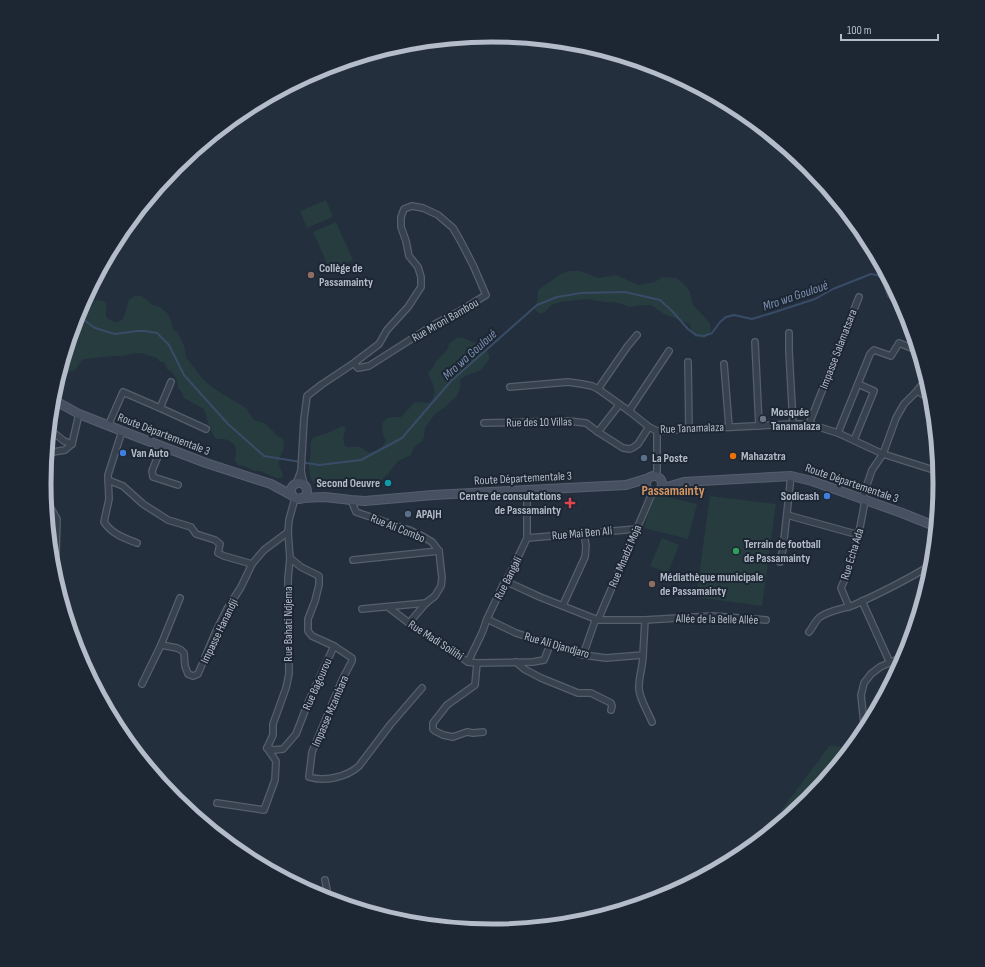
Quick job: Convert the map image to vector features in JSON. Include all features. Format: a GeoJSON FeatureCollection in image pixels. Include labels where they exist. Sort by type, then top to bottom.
{"type":"FeatureCollection","features":[{"type":"Feature","properties":{"kind":"main road","name":"Route Départementale 3"},"geometry":{"type":"LineString","coordinates":[[58,402],[79,414],[108,426],[206,463],[272,484],[296,497],[324,497],[365,501],[433,495],[626,485],[655,477],[684,482]]}},
{"type":"Feature","properties":{"kind":"main road","name":"Route Départementale 3"},"geometry":{"type":"LineString","coordinates":[[626,485],[654,490],[684,482],[791,476],[812,481],[864,499],[932,525]]}},
{"type":"Feature","properties":{"kind":"main road"},"geometry":{"type":"LineString","coordinates":[[655,477],[662,481],[662,487],[654,490],[646,483],[655,477]]}},
{"type":"Feature","properties":{"kind":"main road","name":"Route Départementale 3"},"geometry":{"type":"LineString","coordinates":[[272,484],[300,485],[324,497]]}},
{"type":"Feature","properties":{"kind":"main road"},"geometry":{"type":"LineString","coordinates":[[300,485],[306,493],[305,495],[296,497],[291,491],[292,486],[300,485]]}},
{"type":"Feature","properties":{"kind":"street","name":"Rue Mroni Bambou"},"geometry":{"type":"LineString","coordinates":[[412,206],[423,208],[438,215],[453,228],[486,295],[460,311],[434,324],[369,366],[358,368],[354,363],[379,344],[387,330],[408,307],[421,286],[421,276],[418,267],[409,256],[401,227],[401,217],[404,209],[412,206]]}},
{"type":"Feature","properties":{"kind":"street","name":"Impasse Salamatsara"},"geometry":{"type":"LineString","coordinates":[[809,424],[859,297]]}},
{"type":"Feature","properties":{"kind":"street"},"geometry":{"type":"LineString","coordinates":[[789,333],[793,424]]}},
{"type":"Feature","properties":{"kind":"street"},"geometry":{"type":"LineString","coordinates":[[598,389],[637,335]]}},
{"type":"Feature","properties":{"kind":"street"},"geometry":{"type":"LineString","coordinates":[[755,342],[759,426]]}},
{"type":"Feature","properties":{"kind":"street"},"geometry":{"type":"LineString","coordinates":[[838,433],[870,354],[874,350],[891,356],[899,343],[913,349]]}},
{"type":"Feature","properties":{"kind":"street"},"geometry":{"type":"LineString","coordinates":[[629,411],[669,351]]}},
{"type":"Feature","properties":{"kind":"street"},"geometry":{"type":"LineString","coordinates":[[688,362],[690,430]]}},
{"type":"Feature","properties":{"kind":"street"},"geometry":{"type":"LineString","coordinates":[[300,485],[307,396],[354,363]]}},
{"type":"Feature","properties":{"kind":"street"},"geometry":{"type":"LineString","coordinates":[[724,364],[729,427]]}},
{"type":"Feature","properties":{"kind":"street"},"geometry":{"type":"LineString","coordinates":[[160,408],[171,382]]}},
{"type":"Feature","properties":{"kind":"street","name":"Rue Tanamalaza"},"geometry":{"type":"LineString","coordinates":[[510,387],[568,382],[582,384],[598,389],[657,431],[809,424],[838,433],[883,454],[934,470]]}},
{"type":"Feature","properties":{"kind":"street"},"geometry":{"type":"LineString","coordinates":[[854,440],[874,392],[858,384]]}},
{"type":"Feature","properties":{"kind":"street","name":"Rue Echa Ada"},"geometry":{"type":"LineString","coordinates":[[849,607],[841,588],[848,573],[859,535],[864,499],[872,470],[883,454],[896,418],[904,404],[923,384]]}},
{"type":"Feature","properties":{"kind":"street"},"geometry":{"type":"LineString","coordinates":[[917,391],[926,396]]}},
{"type":"Feature","properties":{"kind":"street"},"geometry":{"type":"LineString","coordinates":[[108,426],[123,392],[206,429]]}},
{"type":"Feature","properties":{"kind":"street"},"geometry":{"type":"LineString","coordinates":[[598,432],[619,405]]}},
{"type":"Feature","properties":{"kind":"street"},"geometry":{"type":"LineString","coordinates":[[52,452],[65,450],[72,444],[79,414]]}},
{"type":"Feature","properties":{"kind":"street","name":"Rue des 10 Villas"},"geometry":{"type":"LineString","coordinates":[[484,424],[568,421],[586,423],[624,448],[634,447],[638,444],[649,426]]}},
{"type":"Feature","properties":{"kind":"street"},"geometry":{"type":"LineString","coordinates":[[122,431],[108,475],[108,499],[104,522],[108,528],[118,535],[137,543]]}},
{"type":"Feature","properties":{"kind":"street"},"geometry":{"type":"LineString","coordinates":[[655,477],[658,470],[657,431]]}},
{"type":"Feature","properties":{"kind":"street"},"geometry":{"type":"LineString","coordinates":[[54,433],[64,441],[72,444]]}},
{"type":"Feature","properties":{"kind":"street"},"geometry":{"type":"LineString","coordinates":[[162,446],[152,471],[153,477],[178,485]]}},
{"type":"Feature","properties":{"kind":"street"},"geometry":{"type":"LineString","coordinates":[[780,562],[791,476]]}},
{"type":"Feature","properties":{"kind":"street"},"geometry":{"type":"LineString","coordinates":[[108,480],[123,486],[143,504],[168,520],[186,525],[193,529],[196,534],[215,540],[220,544],[218,553],[252,564]]}},
{"type":"Feature","properties":{"kind":"street","name":"Rue Bangali"},"geometry":{"type":"LineString","coordinates":[[468,662],[505,581],[528,538],[528,490]]}},
{"type":"Feature","properties":{"kind":"street","name":"Rue Mnadzi Moja"},"geometry":{"type":"LineString","coordinates":[[583,655],[595,621],[598,620],[654,490]]}},
{"type":"Feature","properties":{"kind":"street","name":"Rue Bahati Ndjema"},"geometry":{"type":"LineString","coordinates":[[267,748],[273,735],[273,724],[286,688],[289,674],[288,579],[290,558],[288,532],[289,520],[296,497]]}},
{"type":"Feature","properties":{"kind":"street","name":"Rue Ali Combo"},"geometry":{"type":"LineString","coordinates":[[351,500],[356,512],[422,536],[432,542],[440,551]]}},
{"type":"Feature","properties":{"kind":"street"},"geometry":{"type":"LineString","coordinates":[[52,510],[56,519],[56,548]]}},
{"type":"Feature","properties":{"kind":"street"},"geometry":{"type":"LineString","coordinates":[[787,515],[859,535]]}},
{"type":"Feature","properties":{"kind":"street","name":"Rue Mai Ben Ali"},"geometry":{"type":"LineString","coordinates":[[528,538],[637,528]]}},
{"type":"Feature","properties":{"kind":"street","name":"Impasse Hanandji"},"geometry":{"type":"LineString","coordinates":[[161,645],[181,650],[184,653],[185,666],[188,674],[193,676],[198,674],[216,631],[252,564],[264,550],[288,532]]}},
{"type":"Feature","properties":{"kind":"street"},"geometry":{"type":"LineString","coordinates":[[563,605],[585,557],[586,546],[584,533]]}},
{"type":"Feature","properties":{"kind":"street"},"geometry":{"type":"LineString","coordinates":[[353,560],[440,551],[442,578],[441,586],[435,596],[426,603],[409,623]]}},
{"type":"Feature","properties":{"kind":"street","name":"Rue Bagourou"},"geometry":{"type":"LineString","coordinates":[[267,748],[282,750],[296,734],[308,703],[334,646],[312,636],[308,631],[308,619],[315,601],[319,585],[319,576],[290,558]]}},
{"type":"Feature","properties":{"kind":"street"},"geometry":{"type":"LineString","coordinates":[[810,632],[816,621],[821,617],[834,610],[849,607],[862,601],[926,568]]}},
{"type":"Feature","properties":{"kind":"street"},"geometry":{"type":"LineString","coordinates":[[505,581],[540,597],[598,620]]}},
{"type":"Feature","properties":{"kind":"street"},"geometry":{"type":"LineString","coordinates":[[142,684],[161,645],[180,598]]}},
{"type":"Feature","properties":{"kind":"street"},"geometry":{"type":"LineString","coordinates":[[862,601],[890,663]]}},
{"type":"Feature","properties":{"kind":"street"},"geometry":{"type":"LineString","coordinates":[[362,609],[426,603]]}},
{"type":"Feature","properties":{"kind":"street","name":"Rue Madi Soilihi"},"geometry":{"type":"LineString","coordinates":[[388,607],[409,623],[468,662],[532,662],[544,660],[550,645]]}},
{"type":"Feature","properties":{"kind":"street","name":"Allée de la Belle Allée"},"geometry":{"type":"LineString","coordinates":[[598,620],[645,620],[712,616],[766,620]]}},
{"type":"Feature","properties":{"kind":"street","name":"Rue Ali Djandjaro"},"geometry":{"type":"LineString","coordinates":[[487,619],[516,633],[583,655],[606,658],[643,655]]}},
{"type":"Feature","properties":{"kind":"street"},"geometry":{"type":"LineString","coordinates":[[645,620],[643,665],[638,688],[652,722]]}},
{"type":"Feature","properties":{"kind":"street","name":"Impasse Mzambara"},"geometry":{"type":"LineString","coordinates":[[334,646],[352,658],[352,661],[343,678],[312,752],[309,778],[331,778],[346,775],[353,771],[359,766],[390,725],[422,688]]}},
{"type":"Feature","properties":{"kind":"street"},"geometry":{"type":"LineString","coordinates":[[864,723],[861,695],[864,683],[871,674],[896,660]]}},
{"type":"Feature","properties":{"kind":"street"},"geometry":{"type":"LineString","coordinates":[[516,662],[524,669],[541,678],[578,693],[591,693],[611,703],[611,710]]}},
{"type":"Feature","properties":{"kind":"street"},"geometry":{"type":"LineString","coordinates":[[477,663],[475,685],[447,705],[433,723],[433,729],[443,735],[453,736],[467,732],[483,732]]}},
{"type":"Feature","properties":{"kind":"street"},"geometry":{"type":"LineString","coordinates":[[217,803],[264,810],[275,780],[276,761],[267,748]]}},
{"type":"Feature","properties":{"kind":"street"},"geometry":{"type":"LineString","coordinates":[[325,880],[327,892]]}},
{"type":"Feature","properties":{"kind":"green space"},"geometry":{"type":"Polygon","coordinates":[[[326,200],[333,217],[307,228],[300,211],[326,200]]]}},
{"type":"Feature","properties":{"kind":"green space"},"geometry":{"type":"Polygon","coordinates":[[[336,222],[353,260],[330,270],[313,232],[336,222]]]}},
{"type":"Feature","properties":{"kind":"green space"},"geometry":{"type":"Polygon","coordinates":[[[569,271],[580,271],[599,278],[616,275],[639,285],[655,282],[662,277],[676,278],[683,283],[690,292],[693,305],[710,323],[711,330],[705,338],[695,337],[691,331],[690,324],[664,314],[651,305],[629,307],[613,302],[587,299],[560,302],[551,305],[545,312],[540,314],[535,310],[538,290],[561,274],[569,271]]]}},
{"type":"Feature","properties":{"kind":"green space"},"geometry":{"type":"Polygon","coordinates":[[[141,296],[167,313],[171,320],[173,329],[178,333],[184,346],[186,357],[201,377],[213,388],[246,408],[254,420],[266,424],[279,437],[282,438],[284,448],[279,460],[279,466],[283,475],[282,478],[277,478],[261,471],[255,471],[238,465],[235,461],[236,448],[234,444],[224,439],[215,438],[210,429],[204,409],[184,398],[182,392],[178,388],[177,379],[172,372],[167,369],[165,363],[159,361],[157,358],[138,353],[124,356],[85,359],[82,360],[75,370],[64,377],[74,342],[91,302],[101,300],[106,303],[107,318],[114,322],[118,322],[122,320],[129,300],[132,297],[141,296]]]}},
{"type":"Feature","properties":{"kind":"green space"},"geometry":{"type":"Polygon","coordinates":[[[456,338],[465,338],[485,346],[485,349],[489,354],[489,360],[481,370],[465,376],[460,380],[460,389],[456,397],[435,414],[425,428],[424,437],[421,442],[414,447],[411,455],[398,461],[388,474],[378,483],[361,482],[331,487],[324,487],[315,484],[310,476],[309,466],[311,451],[310,445],[312,439],[342,426],[346,429],[343,437],[345,446],[360,447],[367,452],[375,451],[380,448],[385,442],[382,427],[383,422],[386,419],[390,417],[401,417],[415,402],[427,403],[431,401],[435,392],[428,373],[447,350],[449,344],[456,338]]]}},
{"type":"Feature","properties":{"kind":"green space"},"geometry":{"type":"Polygon","coordinates":[[[662,496],[697,504],[688,539],[644,528],[652,498],[662,496]]]}},
{"type":"Feature","properties":{"kind":"green space","name":"Terrain de football de Passamainty"},"geometry":{"type":"Polygon","coordinates":[[[710,496],[776,504],[762,606],[696,597],[710,496]]]}},
{"type":"Feature","properties":{"kind":"green space"},"geometry":{"type":"Polygon","coordinates":[[[662,538],[679,545],[668,573],[650,566],[662,538]]]}},
{"type":"Feature","properties":{"kind":"green space"},"geometry":{"type":"Polygon","coordinates":[[[830,745],[846,748],[805,796],[778,820],[782,809],[830,745]]]}},
{"type":"Feature","properties":{"kind":"waterway","name":"Mro wa Gouloué"},"geometry":{"type":"LineString","coordinates":[[83,319],[95,328],[115,334],[137,331],[157,333],[169,345],[184,375],[228,424],[264,456],[319,465],[361,460],[402,438],[451,381],[537,305],[557,297],[581,293],[625,292],[660,300],[688,329],[696,335],[704,336],[712,333],[720,322],[726,317],[734,315],[752,319],[815,299],[833,289],[871,274],[877,275],[882,279],[888,296],[894,302]]}},
{"type":"Feature","properties":{"kind":"place","name":"Collège de Passamainty"},"geometry":{"type":"Point","coordinates":[311,275]}},
{"type":"Feature","properties":{"kind":"place","name":"Mosquée Tanamalaza"},"geometry":{"type":"Point","coordinates":[763,419]}},
{"type":"Feature","properties":{"kind":"place","name":"Van Auto"},"geometry":{"type":"Point","coordinates":[123,453]}},
{"type":"Feature","properties":{"kind":"place","name":"Mahazatra"},"geometry":{"type":"Point","coordinates":[733,456]}},
{"type":"Feature","properties":{"kind":"place","name":"La Poste"},"geometry":{"type":"Point","coordinates":[644,458]}},
{"type":"Feature","properties":{"kind":"place","name":"Second Oeuvre"},"geometry":{"type":"Point","coordinates":[388,483]}},
{"type":"Feature","properties":{"kind":"place","name":"Sodicash"},"geometry":{"type":"Point","coordinates":[827,496]}},
{"type":"Feature","properties":{"kind":"place","name":"Centre de consultations de Passamainty"},"geometry":{"type":"Point","coordinates":[570,503]}},
{"type":"Feature","properties":{"kind":"place","name":"APAJH"},"geometry":{"type":"Point","coordinates":[408,514]}},
{"type":"Feature","properties":{"kind":"place","name":"Terrain de football de Passamainty"},"geometry":{"type":"Point","coordinates":[736,551]}},
{"type":"Feature","properties":{"kind":"place","name":"Médiathèque municipale de Passamainty"},"geometry":{"type":"Point","coordinates":[652,584]}},
{"type":"Feature","properties":{"kind":"district","name":"Passamainty"},"geometry":{"type":"Point","coordinates":[673,490]}}]}
